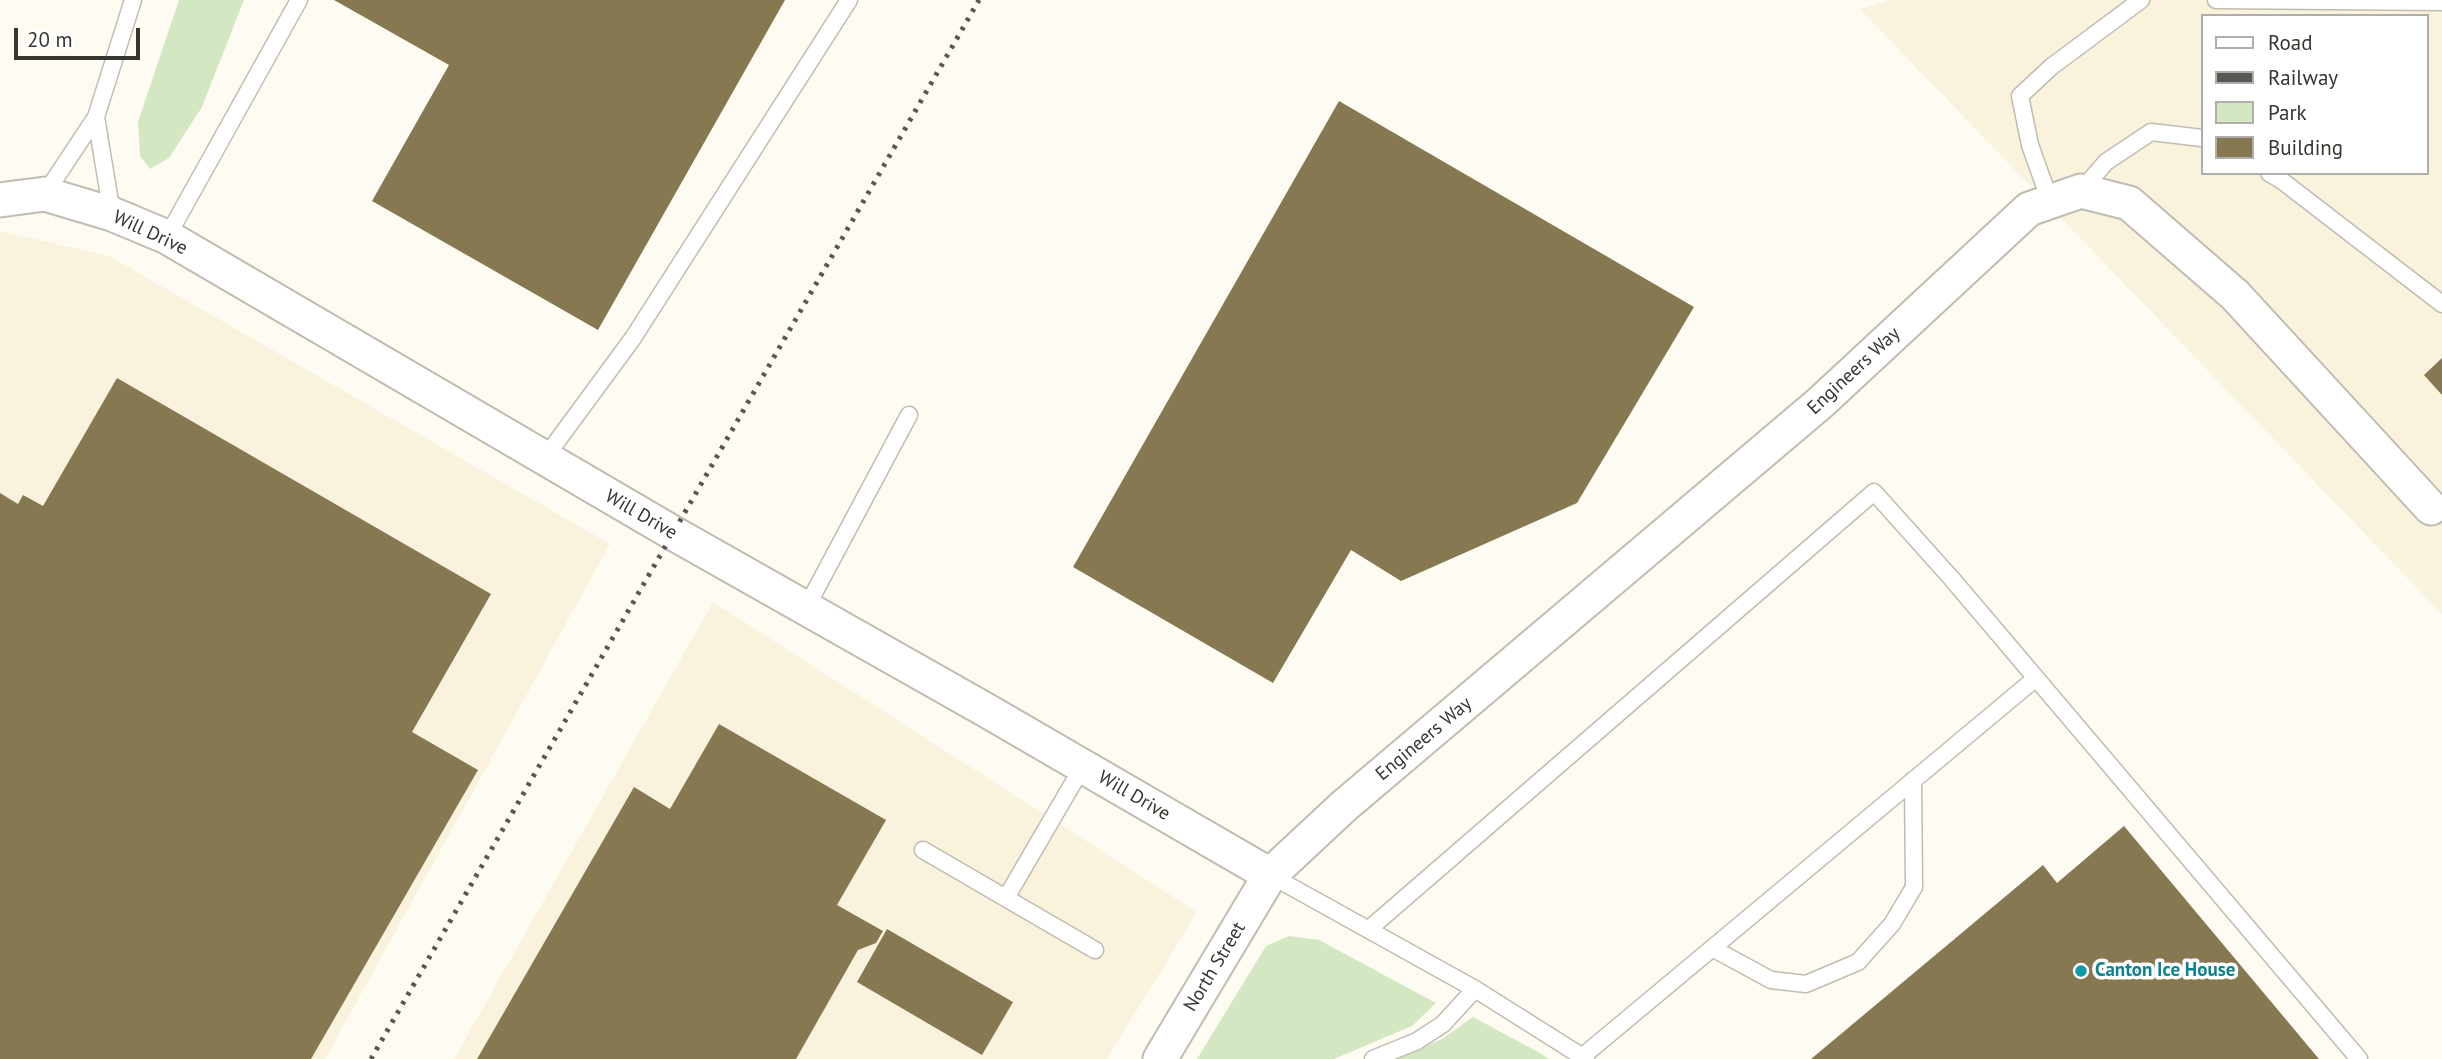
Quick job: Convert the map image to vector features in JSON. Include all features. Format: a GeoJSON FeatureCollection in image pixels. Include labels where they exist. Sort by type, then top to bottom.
{"type":"FeatureCollection","features":[{"type":"Feature","properties":{"kind":"street","name":"Will Drive"},"geometry":{"type":"LineString","coordinates":[[0,200],[45,194],[112,214],[167,237],[544,459],[1270,875]]}},
{"type":"Feature","properties":{"kind":"street"},"geometry":{"type":"LineString","coordinates":[[2065,196],[2129,203],[2235,295],[2431,508]]}},
{"type":"Feature","properties":{"kind":"street","name":"Engineers Way"},"geometry":{"type":"LineString","coordinates":[[1270,875],[1344,806],[1820,403],[2029,209],[2065,196]]}},
{"type":"Feature","properties":{"kind":"street","name":"North Street"},"geometry":{"type":"LineString","coordinates":[[1160,1059],[1270,875]]}},
{"type":"Feature","properties":{"kind":"lane"},"geometry":{"type":"LineString","coordinates":[[167,237],[299,0]]}},
{"type":"Feature","properties":{"kind":"lane"},"geometry":{"type":"LineString","coordinates":[[544,459],[633,338],[849,0]]}},
{"type":"Feature","properties":{"kind":"lane"},"geometry":{"type":"LineString","coordinates":[[2141,0],[2051,68],[2020,96],[2030,145],[2065,196],[2106,162],[2151,132],[2200,138]]}},
{"type":"Feature","properties":{"kind":"lane"},"geometry":{"type":"LineString","coordinates":[[2216,0],[2442,2]]}},
{"type":"Feature","properties":{"kind":"lane"},"geometry":{"type":"LineString","coordinates":[[45,194],[96,117],[128,5]]}},
{"type":"Feature","properties":{"kind":"lane"},"geometry":{"type":"LineString","coordinates":[[96,117],[112,214]]}},
{"type":"Feature","properties":{"kind":"lane"},"geometry":{"type":"LineString","coordinates":[[2272,175],[2442,303]]}},
{"type":"Feature","properties":{"kind":"lane"},"geometry":{"type":"LineString","coordinates":[[806,608],[909,415]]}},
{"type":"Feature","properties":{"kind":"lane"},"geometry":{"type":"LineString","coordinates":[[1369,929],[1874,492],[2036,678],[2359,1059]]}},
{"type":"Feature","properties":{"kind":"lane"},"geometry":{"type":"LineString","coordinates":[[1270,875],[1475,989],[1584,1057],[2036,678]]}},
{"type":"Feature","properties":{"kind":"lane"},"geometry":{"type":"LineString","coordinates":[[1006,898],[1083,766]]}},
{"type":"Feature","properties":{"kind":"lane"},"geometry":{"type":"LineString","coordinates":[[1712,948],[1771,980],[1806,984],[1858,962],[1892,923],[1914,887],[1913,780]]}},
{"type":"Feature","properties":{"kind":"lane"},"geometry":{"type":"LineString","coordinates":[[923,850],[1095,950]]}},
{"type":"Feature","properties":{"kind":"lane"},"geometry":{"type":"LineString","coordinates":[[1373,1059],[1417,1041],[1443,1024],[1475,989]]}},
{"type":"Feature","properties":{"kind":"shaded area"},"geometry":{"type":"Polygon","coordinates":[[[1890,0],[2442,0],[2442,614],[1860,9],[1890,0]]]}},
{"type":"Feature","properties":{"kind":"shaded area"},"geometry":{"type":"Polygon","coordinates":[[[0,231],[109,256],[610,544],[325,1059],[0,1059],[0,231]]]}},
{"type":"Feature","properties":{"kind":"shaded area"},"geometry":{"type":"Polygon","coordinates":[[[713,602],[1197,912],[1107,1059],[454,1059],[713,602]]]}},
{"type":"Feature","properties":{"kind":"green space"},"geometry":{"type":"Polygon","coordinates":[[[179,0],[244,0],[202,107],[169,158],[150,169],[140,156],[138,122],[179,0]]]}},
{"type":"Feature","properties":{"kind":"green space"},"geometry":{"type":"Polygon","coordinates":[[[1289,936],[1319,940],[1436,1003],[1412,1026],[1334,1059],[1197,1059],[1266,946],[1289,936]]]}},
{"type":"Feature","properties":{"kind":"green space"},"geometry":{"type":"Polygon","coordinates":[[[1473,1017],[1549,1059],[1398,1059],[1442,1039],[1473,1017]]]}},
{"type":"Feature","properties":{"kind":"building"},"geometry":{"type":"Polygon","coordinates":[[[334,0],[785,0],[598,330],[372,201],[449,65],[334,0]]]}},
{"type":"Feature","properties":{"kind":"building"},"geometry":{"type":"Polygon","coordinates":[[[1339,101],[1694,307],[1577,503],[1401,581],[1351,550],[1273,683],[1073,567],[1339,101]]]}},
{"type":"Feature","properties":{"kind":"building"},"geometry":{"type":"Polygon","coordinates":[[[2442,358],[2442,395],[2424,375],[2442,358]]]}},
{"type":"Feature","properties":{"kind":"building"},"geometry":{"type":"Polygon","coordinates":[[[117,378],[491,594],[412,732],[478,770],[311,1059],[0,1059],[0,493],[18,504],[23,495],[43,506],[117,378]]]}},
{"type":"Feature","properties":{"kind":"building"},"geometry":{"type":"Polygon","coordinates":[[[719,724],[886,820],[837,905],[883,931],[876,943],[858,950],[796,1059],[477,1059],[634,787],[670,809],[719,724]]]}},
{"type":"Feature","properties":{"kind":"building","name":"Canton Ice House"},"geometry":{"type":"Polygon","coordinates":[[[2124,826],[2319,1059],[1811,1059],[2043,865],[2057,883],[2124,826]]]}},
{"type":"Feature","properties":{"kind":"building"},"geometry":{"type":"Polygon","coordinates":[[[887,929],[1013,1002],[982,1055],[857,982],[887,929]]]}},
{"type":"Feature","properties":{"kind":"railway"},"geometry":{"type":"LineString","coordinates":[[371,1059],[979,0]]}},
{"type":"Feature","properties":{"kind":"place","name":"Canton Ice House"},"geometry":{"type":"Point","coordinates":[2081,971]}}]}
